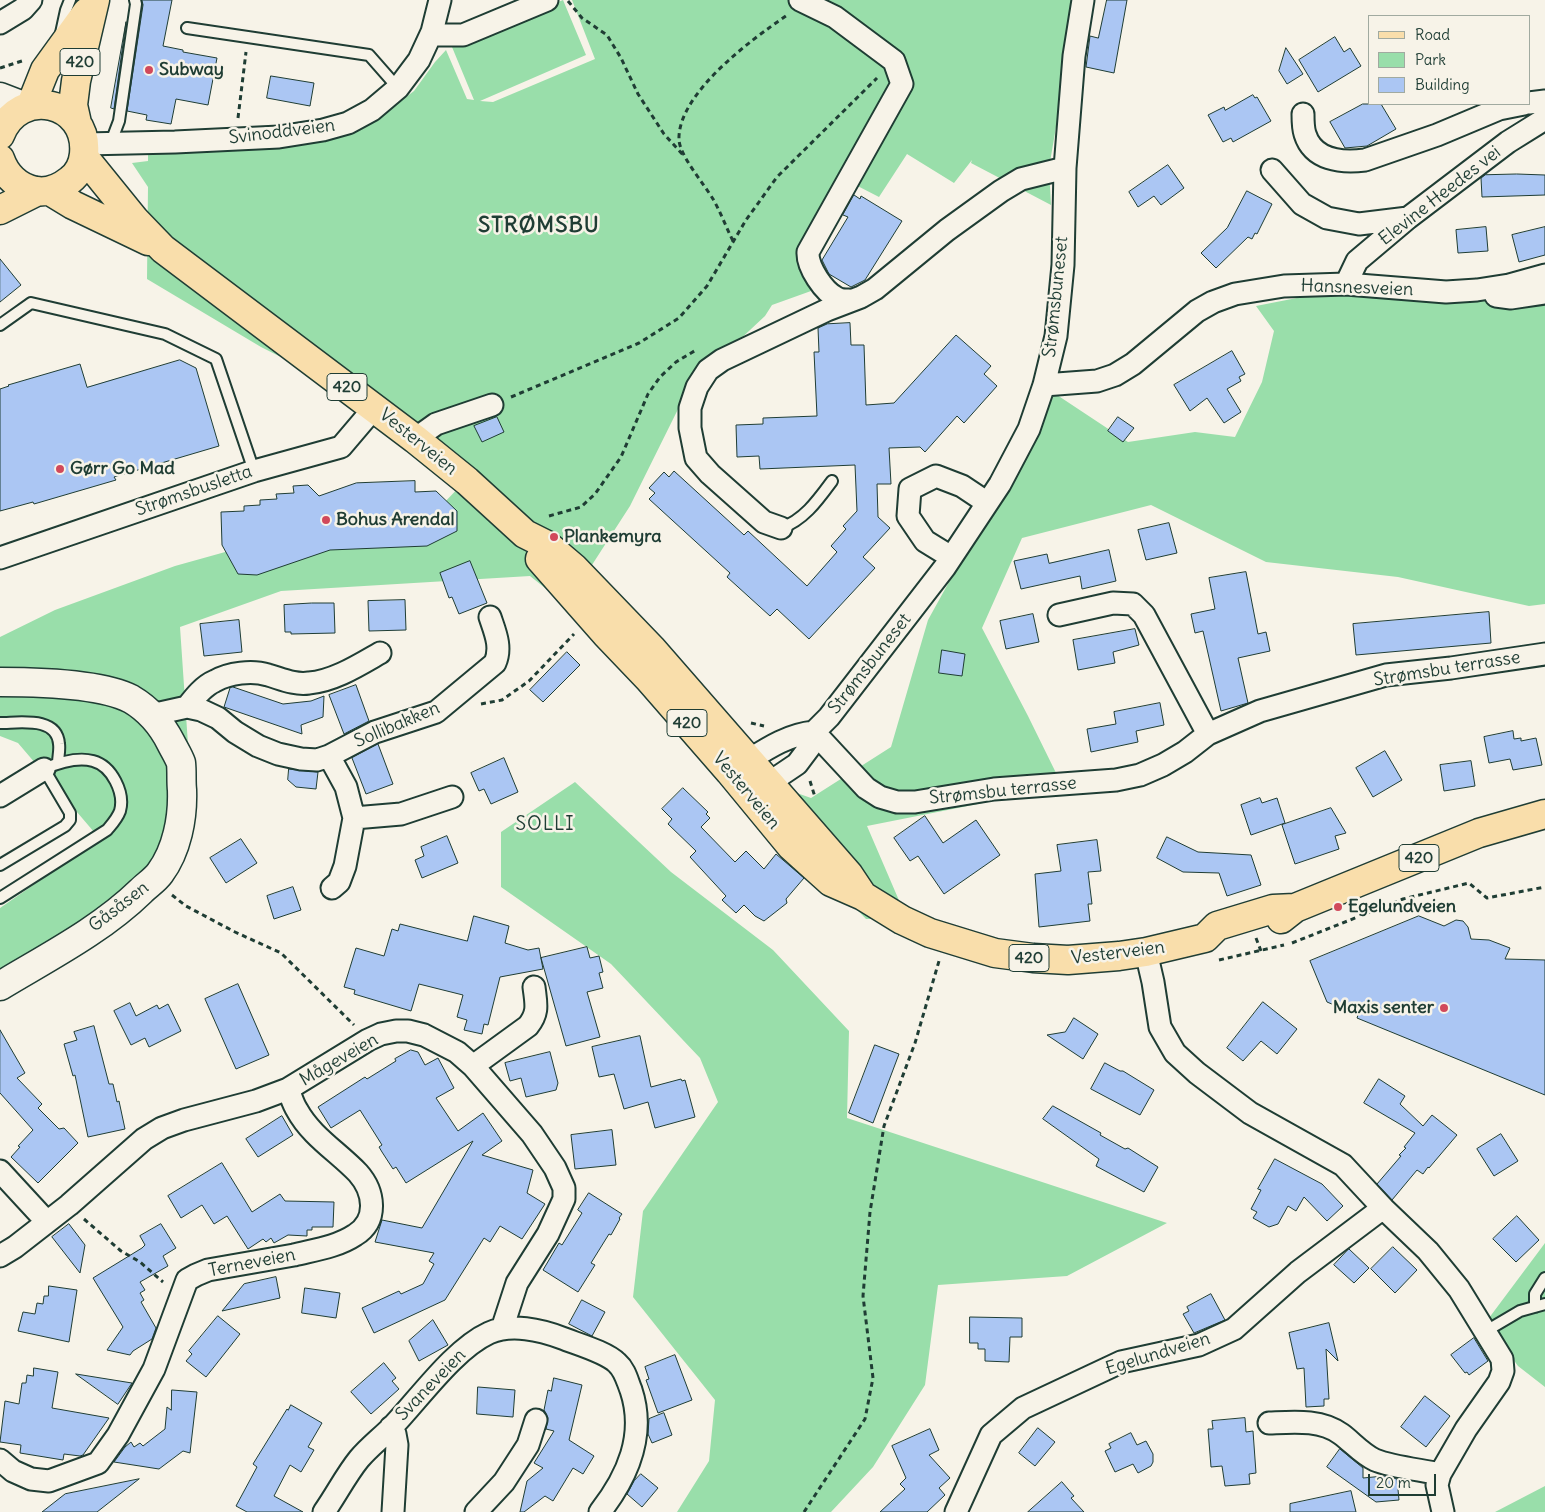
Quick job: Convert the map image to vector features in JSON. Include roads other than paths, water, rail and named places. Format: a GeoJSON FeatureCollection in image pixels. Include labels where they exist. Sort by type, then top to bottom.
{"type":"FeatureCollection","features":[{"type":"Feature","properties":{"kind":"main road","name":"420"},"geometry":{"type":"LineString","coordinates":[[86,1],[73,106],[89,142]]}},
{"type":"Feature","properties":{"kind":"main road","name":"420"},"geometry":{"type":"LineString","coordinates":[[28,106],[45,70],[56,55],[86,1]]}},
{"type":"Feature","properties":{"kind":"main road","name":"420"},"geometry":{"type":"LineString","coordinates":[[28,106],[44,104],[68,113],[89,142]]}},
{"type":"Feature","properties":{"kind":"main road"},"geometry":{"type":"LineString","coordinates":[[0,136],[6,123],[15,114],[28,106]]}},
{"type":"Feature","properties":{"kind":"main road"},"geometry":{"type":"LineString","coordinates":[[0,210],[44,191],[62,186],[72,179],[80,169],[89,142]]}},
{"type":"Feature","properties":{"kind":"main road","name":"Vesterveien"},"geometry":{"type":"LineString","coordinates":[[89,142],[135,220],[163,249],[415,438],[467,481],[525,534],[547,545],[574,568],[652,649],[739,766],[759,789],[849,876],[863,896],[902,920],[930,933],[995,952],[1033,958],[1068,960],[1146,952],[1209,949],[1218,926],[1273,909],[1295,908],[1479,833],[1545,814]]}},
{"type":"Feature","properties":{"kind":"main road","name":"420"},"geometry":{"type":"LineString","coordinates":[[0,159],[12,180],[24,188],[44,191]]}},
{"type":"Feature","properties":{"kind":"main road","name":"Vesterveien"},"geometry":{"type":"LineString","coordinates":[[44,191],[163,249]]}},
{"type":"Feature","properties":{"kind":"street"},"geometry":{"type":"LineString","coordinates":[[0,22],[23,9],[31,0]]}},
{"type":"Feature","properties":{"kind":"street","name":"Svinoddveien"},"geometry":{"type":"LineString","coordinates":[[89,142],[209,140],[279,136],[323,130],[348,123],[372,110],[398,88],[418,60],[432,32],[440,0]]}},
{"type":"Feature","properties":{"kind":"street"},"geometry":{"type":"LineString","coordinates":[[432,32],[439,35],[463,35],[547,0]]}},
{"type":"Feature","properties":{"kind":"street","name":"Strømsbuneset"},"geometry":{"type":"LineString","coordinates":[[759,789],[797,764],[809,748],[814,732],[829,717],[951,557],[986,502],[1000,484],[1028,429],[1044,385],[1056,336],[1063,265],[1065,168],[1074,56],[1083,0]]}},
{"type":"Feature","properties":{"kind":"street"},"geometry":{"type":"LineString","coordinates":[[803,2],[835,17],[894,61],[902,84],[808,252],[811,268],[828,292],[838,299],[849,300]]}},
{"type":"Feature","properties":{"kind":"street"},"geometry":{"type":"LineString","coordinates":[[0,97],[28,106]]}},
{"type":"Feature","properties":{"kind":"street"},"geometry":{"type":"LineString","coordinates":[[1530,103],[1545,101]]}},
{"type":"Feature","properties":{"kind":"street"},"geometry":{"type":"LineString","coordinates":[[1302,114],[1305,133],[1311,146],[1323,157],[1338,161],[1353,161],[1365,160],[1437,135],[1499,109],[1519,105]]}},
{"type":"Feature","properties":{"kind":"street","name":"Elevine Heedes vei"},"geometry":{"type":"LineString","coordinates":[[1346,284],[1357,261],[1408,218],[1508,142],[1545,119]]}},
{"type":"Feature","properties":{"kind":"street"},"geometry":{"type":"LineString","coordinates":[[781,528],[764,522],[710,474],[696,458],[690,428],[690,408],[697,387],[708,370],[849,300],[861,297],[1001,190],[1021,179],[1065,168]]}},
{"type":"Feature","properties":{"kind":"street"},"geometry":{"type":"LineString","coordinates":[[1272,170],[1302,204],[1327,218],[1359,224],[1408,218]]}},
{"type":"Feature","properties":{"kind":"street","name":"Hansnesveien"},"geometry":{"type":"LineString","coordinates":[[1044,385],[1097,381],[1115,376],[1134,364],[1197,311],[1213,302],[1235,294],[1284,286],[1346,284],[1446,292],[1509,285],[1545,275]]}},
{"type":"Feature","properties":{"kind":"street"},"geometry":{"type":"LineString","coordinates":[[1477,290],[1511,298],[1545,293]]}},
{"type":"Feature","properties":{"kind":"street"},"geometry":{"type":"LineString","coordinates":[[415,438],[436,424],[492,405]]}},
{"type":"Feature","properties":{"kind":"street","name":"Strømsbusletta"},"geometry":{"type":"LineString","coordinates":[[0,558],[254,471],[341,447],[375,407]]}},
{"type":"Feature","properties":{"kind":"street"},"geometry":{"type":"LineString","coordinates":[[951,557],[925,541],[908,516],[910,489],[936,476],[962,486],[986,502]]}},
{"type":"Feature","properties":{"kind":"street"},"geometry":{"type":"LineString","coordinates":[[1059,615],[1113,603],[1132,604],[1144,614],[1208,734]]}},
{"type":"Feature","properties":{"kind":"street","name":"Sollibakken"},"geometry":{"type":"LineString","coordinates":[[187,707],[201,710],[218,718],[235,732],[258,746],[278,754],[317,760],[329,756],[375,732],[436,712],[495,663],[498,655],[497,638],[490,617]]}},
{"type":"Feature","properties":{"kind":"street"},"geometry":{"type":"LineString","coordinates":[[153,717],[187,707],[197,695],[214,681],[234,675],[254,672],[296,683],[310,683],[355,668],[380,653]]}},
{"type":"Feature","properties":{"kind":"street","name":"Strømsbu terrasse"},"geometry":{"type":"LineString","coordinates":[[814,732],[866,788],[880,797],[897,802],[915,802],[994,789],[1116,780],[1140,775],[1163,765],[1185,752],[1208,734],[1260,711],[1386,675],[1451,668],[1545,654]]}},
{"type":"Feature","properties":{"kind":"street","name":"Gåsåsen"},"geometry":{"type":"LineString","coordinates":[[0,682],[68,685],[119,694],[131,700],[146,710],[165,730],[181,762],[182,796],[178,831],[172,852],[160,874],[128,904],[91,930],[0,986]]}},
{"type":"Feature","properties":{"kind":"street"},"geometry":{"type":"LineString","coordinates":[[739,766],[779,742],[800,734],[814,732]]}},
{"type":"Feature","properties":{"kind":"street"},"geometry":{"type":"LineString","coordinates":[[329,756],[346,787],[354,818],[345,866],[339,882],[332,888]]}},
{"type":"Feature","properties":{"kind":"street"},"geometry":{"type":"LineString","coordinates":[[0,796],[51,766]]}},
{"type":"Feature","properties":{"kind":"street"},"geometry":{"type":"LineString","coordinates":[[354,818],[401,814],[452,797]]}},
{"type":"Feature","properties":{"kind":"street"},"geometry":{"type":"LineString","coordinates":[[1146,952],[1160,1027],[1175,1053],[1197,1073],[1250,1113],[1343,1165],[1383,1208],[1428,1251],[1460,1289],[1502,1359],[1503,1371],[1499,1382],[1466,1429],[1440,1474],[1437,1485],[1444,1511]]}},
{"type":"Feature","properties":{"kind":"street"},"geometry":{"type":"LineString","coordinates":[[473,1066],[506,1044],[531,1022],[537,1009],[534,987]]}},
{"type":"Feature","properties":{"kind":"street","name":"Mågeveien"},"geometry":{"type":"LineString","coordinates":[[0,1256],[15,1247],[69,1205],[144,1139],[162,1128],[184,1120],[249,1103],[288,1089],[368,1040],[388,1032],[408,1031],[424,1035],[458,1052],[473,1066],[532,1134],[555,1168],[564,1188],[564,1199],[548,1234],[517,1283],[503,1329]]}},
{"type":"Feature","properties":{"kind":"street","name":"Terneveien"},"geometry":{"type":"LineString","coordinates":[[0,1460],[13,1471],[31,1479],[49,1482],[98,1464],[118,1435],[154,1369],[187,1280],[196,1274],[208,1270],[300,1253],[342,1242],[357,1234],[365,1225],[372,1213],[372,1202],[368,1187],[358,1173],[312,1130],[297,1110],[288,1089]]}},
{"type":"Feature","properties":{"kind":"street"},"geometry":{"type":"LineString","coordinates":[[0,1171],[47,1222]]}},
{"type":"Feature","properties":{"kind":"street","name":"Egelundveien"},"geometry":{"type":"LineString","coordinates":[[956,1512],[991,1435],[1023,1408],[1121,1362],[1199,1345],[1234,1329],[1298,1272],[1383,1208]]}},
{"type":"Feature","properties":{"kind":"street","name":"Svaneveien"},"geometry":{"type":"LineString","coordinates":[[324,1512],[359,1459],[462,1351],[489,1333],[508,1327],[552,1334],[596,1350],[617,1362],[626,1375],[636,1405],[636,1428],[631,1458],[617,1490],[600,1512]]}},
{"type":"Feature","properties":{"kind":"street"},"geometry":{"type":"LineString","coordinates":[[476,1512],[504,1482],[524,1452],[536,1420]]}},
{"type":"Feature","properties":{"kind":"street"},"geometry":{"type":"LineString","coordinates":[[1269,1423],[1303,1422],[1326,1425],[1340,1433],[1375,1460],[1440,1474]]}},
{"type":"Feature","properties":{"kind":"street"},"geometry":{"type":"LineString","coordinates":[[391,1427],[396,1434],[397,1445],[393,1512]]}},
{"type":"Feature","properties":{"kind":"lane"},"geometry":{"type":"LineString","coordinates":[[89,142],[119,121],[136,4],[135,0]]}},
{"type":"Feature","properties":{"kind":"lane"},"geometry":{"type":"LineString","coordinates":[[187,28],[369,55],[398,88]]}},
{"type":"Feature","properties":{"kind":"lane"},"geometry":{"type":"LineString","coordinates":[[0,325],[31,303],[165,334],[216,359],[254,471]]}},
{"type":"Feature","properties":{"kind":"lane"},"geometry":{"type":"LineString","coordinates":[[781,528],[790,525],[800,517],[832,482]]}},
{"type":"Feature","properties":{"kind":"lane"},"geometry":{"type":"LineString","coordinates":[[0,722],[43,724],[52,728],[56,733],[59,743],[51,766],[70,812],[70,820],[65,826],[0,865]]}},
{"type":"Feature","properties":{"kind":"lane"},"geometry":{"type":"LineString","coordinates":[[0,898],[107,830],[116,821],[120,810],[121,797],[116,783],[107,768],[93,761],[51,766]]}},
{"type":"Feature","properties":{"kind":"lane"},"geometry":{"type":"LineString","coordinates":[[1486,1330],[1520,1311],[1540,1305],[1535,1294],[1545,1278]]}},
{"type":"Feature","properties":{"kind":"place","name":"Subway"},"geometry":{"type":"Point","coordinates":[149,70]}},
{"type":"Feature","properties":{"kind":"place","name":"Gørr Go Mad"},"geometry":{"type":"Point","coordinates":[60,469]}},
{"type":"Feature","properties":{"kind":"place","name":"Bohus Arendal"},"geometry":{"type":"Point","coordinates":[326,520]}},
{"type":"Feature","properties":{"kind":"place","name":"Plankemyra"},"geometry":{"type":"Point","coordinates":[554,537]}},
{"type":"Feature","properties":{"kind":"place","name":"Egelundveien"},"geometry":{"type":"Point","coordinates":[1338,907]}},
{"type":"Feature","properties":{"kind":"place","name":"Maxis senter"},"geometry":{"type":"Point","coordinates":[1444,1008]}},
{"type":"Feature","properties":{"kind":"district","name":"STRØMSBU"},"geometry":{"type":"Point","coordinates":[539,226]}},
{"type":"Feature","properties":{"kind":"district","name":"SOLLI"},"geometry":{"type":"Point","coordinates":[545,825]}}]}
